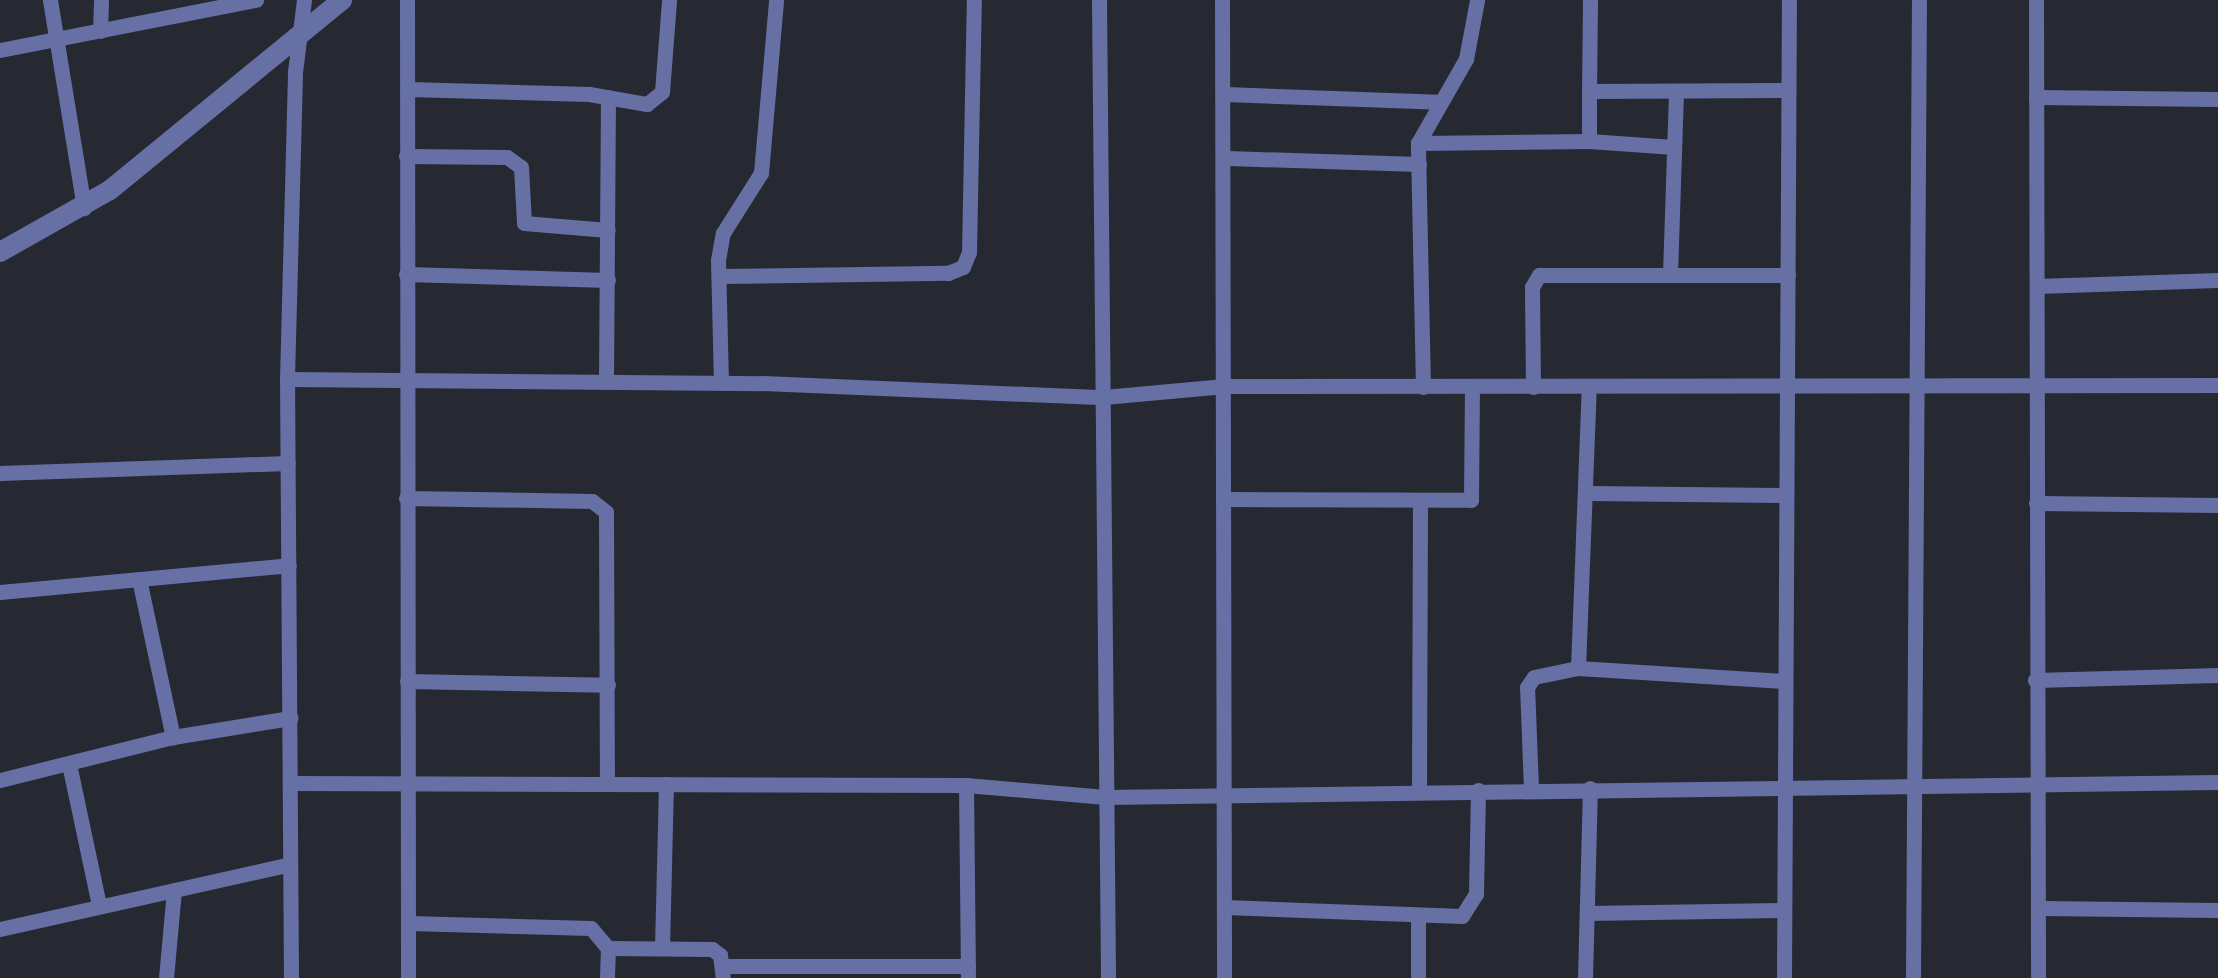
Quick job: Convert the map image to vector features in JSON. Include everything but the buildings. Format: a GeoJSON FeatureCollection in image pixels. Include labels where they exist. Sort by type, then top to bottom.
{"type":"FeatureCollection","features":[{"type":"Feature","properties":{"kind":"street"},"geometry":{"type":"LineString","coordinates":[[50,0],[52,42],[84,208]]}},
{"type":"Feature","properties":{"kind":"street"},"geometry":{"type":"LineString","coordinates":[[100,31],[101,0]]}},
{"type":"Feature","properties":{"kind":"street"},"geometry":{"type":"LineString","coordinates":[[0,50],[256,0]]}},
{"type":"Feature","properties":{"kind":"street"},"geometry":{"type":"LineString","coordinates":[[291,978],[286,865],[291,784],[287,379],[298,34],[304,0]]}},
{"type":"Feature","properties":{"kind":"street"},"geometry":{"type":"LineString","coordinates":[[0,252],[84,208],[342,0]]}},
{"type":"Feature","properties":{"kind":"street"},"geometry":{"type":"LineString","coordinates":[[407,0],[408,978]]}},
{"type":"Feature","properties":{"kind":"street"},"geometry":{"type":"LineString","coordinates":[[407,89],[608,97],[647,104],[659,98],[670,0]]}},
{"type":"Feature","properties":{"kind":"street"},"geometry":{"type":"LineString","coordinates":[[721,383],[719,276],[723,233],[761,172],[776,0]]}},
{"type":"Feature","properties":{"kind":"street"},"geometry":{"type":"LineString","coordinates":[[719,276],[948,273],[963,266],[968,252],[974,0]]}},
{"type":"Feature","properties":{"kind":"street"},"geometry":{"type":"LineString","coordinates":[[1098,0],[1108,978]]}},
{"type":"Feature","properties":{"kind":"street"},"geometry":{"type":"LineString","coordinates":[[1222,0],[1227,158],[1224,978]]}},
{"type":"Feature","properties":{"kind":"street"},"geometry":{"type":"LineString","coordinates":[[1423,387],[1418,143],[1474,40],[1477,0]]}},
{"type":"Feature","properties":{"kind":"street"},"geometry":{"type":"LineString","coordinates":[[1588,141],[1590,0]]}},
{"type":"Feature","properties":{"kind":"street"},"geometry":{"type":"LineString","coordinates":[[1784,978],[1789,0]]}},
{"type":"Feature","properties":{"kind":"street"},"geometry":{"type":"LineString","coordinates":[[1914,978],[1914,388],[1919,0]]}},
{"type":"Feature","properties":{"kind":"street"},"geometry":{"type":"LineString","coordinates":[[2036,0],[2038,978]]}},
{"type":"Feature","properties":{"kind":"street"},"geometry":{"type":"LineString","coordinates":[[1590,91],[1788,90]]}},
{"type":"Feature","properties":{"kind":"street"},"geometry":{"type":"LineString","coordinates":[[1670,274],[1676,91]]}},
{"type":"Feature","properties":{"kind":"street"},"geometry":{"type":"LineString","coordinates":[[1225,94],[1439,102]]}},
{"type":"Feature","properties":{"kind":"street"},"geometry":{"type":"LineString","coordinates":[[606,382],[608,97]]}},
{"type":"Feature","properties":{"kind":"street"},"geometry":{"type":"LineString","coordinates":[[2036,97],[2218,99]]}},
{"type":"Feature","properties":{"kind":"street"},"geometry":{"type":"LineString","coordinates":[[1418,143],[1588,141],[1674,147]]}},
{"type":"Feature","properties":{"kind":"street"},"geometry":{"type":"LineString","coordinates":[[406,156],[507,157],[520,168],[524,224],[608,230]]}},
{"type":"Feature","properties":{"kind":"street"},"geometry":{"type":"LineString","coordinates":[[1227,158],[1419,164]]}},
{"type":"Feature","properties":{"kind":"street"},"geometry":{"type":"LineString","coordinates":[[406,274],[608,280]]}},
{"type":"Feature","properties":{"kind":"street"},"geometry":{"type":"LineString","coordinates":[[1533,388],[1532,287],[1540,276],[1788,274]]}},
{"type":"Feature","properties":{"kind":"street"},"geometry":{"type":"LineString","coordinates":[[2037,286],[2218,280]]}},
{"type":"Feature","properties":{"kind":"street"},"geometry":{"type":"LineString","coordinates":[[287,379],[721,383],[1104,396],[1224,386],[1914,388],[2218,384]]}},
{"type":"Feature","properties":{"kind":"street"},"geometry":{"type":"LineString","coordinates":[[1224,499],[1420,501],[1474,497],[1472,388]]}},
{"type":"Feature","properties":{"kind":"street"},"geometry":{"type":"LineString","coordinates":[[1578,668],[1590,388]]}},
{"type":"Feature","properties":{"kind":"street"},"geometry":{"type":"LineString","coordinates":[[0,473],[288,464]]}},
{"type":"Feature","properties":{"kind":"street"},"geometry":{"type":"LineString","coordinates":[[1587,492],[1785,495]]}},
{"type":"Feature","properties":{"kind":"street"},"geometry":{"type":"LineString","coordinates":[[406,498],[600,506],[610,520],[607,784]]}},
{"type":"Feature","properties":{"kind":"street"},"geometry":{"type":"LineString","coordinates":[[1419,791],[1420,501]]}},
{"type":"Feature","properties":{"kind":"street"},"geometry":{"type":"LineString","coordinates":[[2036,503],[2218,505]]}},
{"type":"Feature","properties":{"kind":"street"},"geometry":{"type":"LineString","coordinates":[[0,592],[289,566]]}},
{"type":"Feature","properties":{"kind":"street"},"geometry":{"type":"LineString","coordinates":[[139,579],[173,737]]}},
{"type":"Feature","properties":{"kind":"street"},"geometry":{"type":"LineString","coordinates":[[1531,789],[1528,682],[1578,668],[1785,681]]}},
{"type":"Feature","properties":{"kind":"street"},"geometry":{"type":"LineString","coordinates":[[2035,680],[2218,674]]}},
{"type":"Feature","properties":{"kind":"street"},"geometry":{"type":"LineString","coordinates":[[408,681],[608,685]]}},
{"type":"Feature","properties":{"kind":"street"},"geometry":{"type":"LineString","coordinates":[[0,780],[173,737],[290,718]]}},
{"type":"Feature","properties":{"kind":"street"},"geometry":{"type":"LineString","coordinates":[[69,764],[100,905]]}},
{"type":"Feature","properties":{"kind":"street"},"geometry":{"type":"LineString","coordinates":[[291,784],[966,785],[1105,796],[1916,782],[2218,782]]}},
{"type":"Feature","properties":{"kind":"street"},"geometry":{"type":"LineString","coordinates":[[662,948],[666,784]]}},
{"type":"Feature","properties":{"kind":"street"},"geometry":{"type":"LineString","coordinates":[[608,948],[712,949],[723,972],[968,972],[966,785]]}},
{"type":"Feature","properties":{"kind":"street"},"geometry":{"type":"LineString","coordinates":[[1585,978],[1590,788]]}},
{"type":"Feature","properties":{"kind":"street"},"geometry":{"type":"LineString","coordinates":[[1226,907],[1448,920],[1470,910],[1478,790]]}},
{"type":"Feature","properties":{"kind":"street"},"geometry":{"type":"LineString","coordinates":[[0,930],[286,865]]}},
{"type":"Feature","properties":{"kind":"street"},"geometry":{"type":"LineString","coordinates":[[166,978],[174,890]]}},
{"type":"Feature","properties":{"kind":"street"},"geometry":{"type":"LineString","coordinates":[[2038,908],[2218,910]]}},
{"type":"Feature","properties":{"kind":"street"},"geometry":{"type":"LineString","coordinates":[[1587,913],[1784,910]]}},
{"type":"Feature","properties":{"kind":"street"},"geometry":{"type":"LineString","coordinates":[[1418,916],[1418,978]]}},
{"type":"Feature","properties":{"kind":"street"},"geometry":{"type":"LineString","coordinates":[[408,923],[590,928],[608,948],[607,978]]}}]}
